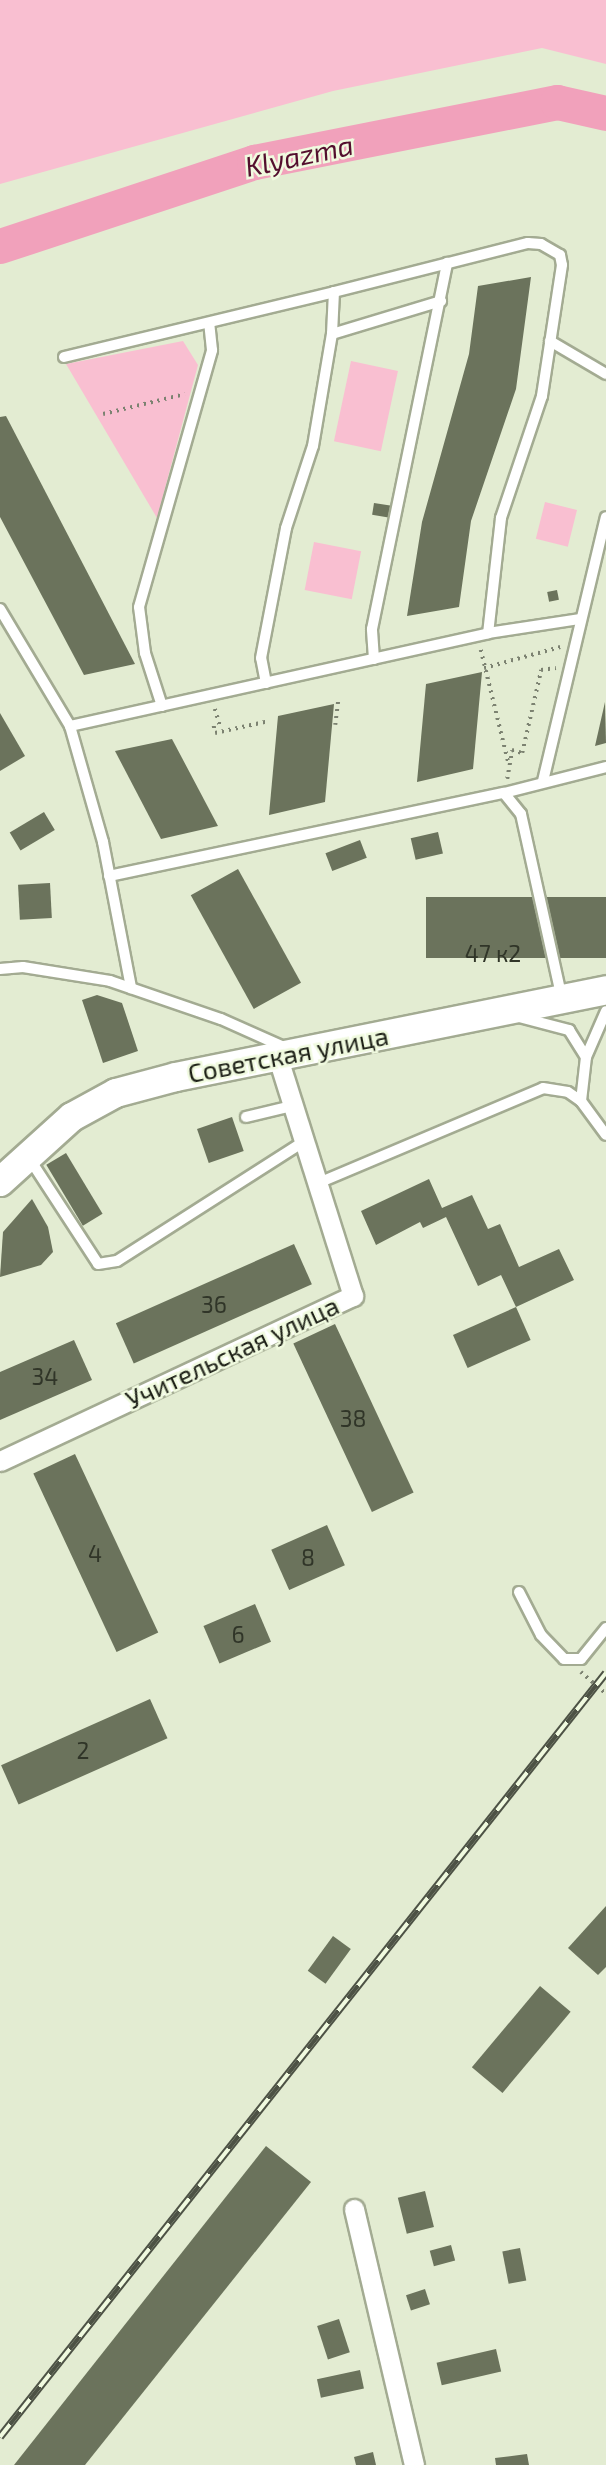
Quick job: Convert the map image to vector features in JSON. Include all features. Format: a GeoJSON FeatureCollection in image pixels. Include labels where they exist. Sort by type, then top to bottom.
{"type":"FeatureCollection","features":[{"type":"Feature","properties":{"kind":"main road","name":"Советская улица"},"geometry":{"type":"LineString","coordinates":[[2,1172],[28,1156],[72,1117],[116,1093],[606,990]]}},
{"type":"Feature","properties":{"kind":"street","name":"Учительская улица"},"geometry":{"type":"LineString","coordinates":[[0,1461],[353,1296],[292,1106],[288,1056]]}},
{"type":"Feature","properties":{"kind":"street"},"geometry":{"type":"LineString","coordinates":[[354,2209],[414,2465]]}},
{"type":"Feature","properties":{"kind":"lane"},"geometry":{"type":"LineString","coordinates":[[64,357],[209,324],[528,243],[551,247],[562,265],[542,396],[501,519],[483,634]]}},
{"type":"Feature","properties":{"kind":"lane"},"geometry":{"type":"LineString","coordinates":[[374,659],[372,629],[447,263]]}},
{"type":"Feature","properties":{"kind":"lane"},"geometry":{"type":"LineString","coordinates":[[266,682],[261,658],[286,528],[313,446],[332,334],[334,292]]}},
{"type":"Feature","properties":{"kind":"lane"},"geometry":{"type":"LineString","coordinates":[[332,334],[441,300]]}},
{"type":"Feature","properties":{"kind":"lane"},"geometry":{"type":"LineString","coordinates":[[162,706],[145,653],[139,607],[212,350],[209,324]]}},
{"type":"Feature","properties":{"kind":"lane"},"geometry":{"type":"LineString","coordinates":[[550,341],[606,374]]}},
{"type":"Feature","properties":{"kind":"lane"},"geometry":{"type":"LineString","coordinates":[[542,781],[606,517]]}},
{"type":"Feature","properties":{"kind":"lane"},"geometry":{"type":"LineString","coordinates":[[0,608],[70,726],[110,876],[131,988]]}},
{"type":"Feature","properties":{"kind":"lane"},"geometry":{"type":"LineString","coordinates":[[70,726],[483,634],[579,620]]}},
{"type":"Feature","properties":{"kind":"lane"},"geometry":{"type":"LineString","coordinates":[[110,876],[504,793],[542,781],[606,767]]}},
{"type":"Feature","properties":{"kind":"lane"},"geometry":{"type":"LineString","coordinates":[[504,793],[521,814],[562,999]]}},
{"type":"Feature","properties":{"kind":"lane"},"geometry":{"type":"LineString","coordinates":[[0,969],[23,967],[131,988],[221,1019],[288,1056]]}},
{"type":"Feature","properties":{"kind":"lane"},"geometry":{"type":"LineString","coordinates":[[582,1101],[586,1057],[606,1011]]}},
{"type":"Feature","properties":{"kind":"lane"},"geometry":{"type":"LineString","coordinates":[[499,1012],[569,1030],[586,1057]]}},
{"type":"Feature","properties":{"kind":"lane"},"geometry":{"type":"LineString","coordinates":[[316,1184],[543,1088],[568,1092],[582,1101],[606,1135]]}},
{"type":"Feature","properties":{"kind":"lane"},"geometry":{"type":"LineString","coordinates":[[246,1117],[292,1106]]}},
{"type":"Feature","properties":{"kind":"lane"},"geometry":{"type":"LineString","coordinates":[[28,1156],[98,1264],[117,1261],[303,1142]]}},
{"type":"Feature","properties":{"kind":"lane"},"geometry":{"type":"LineString","coordinates":[[519,1592],[541,1634],[564,1659],[581,1659],[606,1628]]}},
{"type":"Feature","properties":{"kind":"path"},"geometry":{"type":"LineString","coordinates":[[103,414],[201,390]]}},
{"type":"Feature","properties":{"kind":"path"},"geometry":{"type":"LineString","coordinates":[[483,634],[484,668],[509,767]]}},
{"type":"Feature","properties":{"kind":"path"},"geometry":{"type":"LineString","coordinates":[[484,668],[565,645],[560,667],[541,670],[522,753],[512,750],[504,793]]}},
{"type":"Feature","properties":{"kind":"path"},"geometry":{"type":"LineString","coordinates":[[335,725],[338,699]]}},
{"type":"Feature","properties":{"kind":"path"},"geometry":{"type":"LineString","coordinates":[[215,707],[215,733],[269,721]]}},
{"type":"Feature","properties":{"kind":"path"},"geometry":{"type":"LineString","coordinates":[[597,1685],[606,1694]]}},
{"type":"Feature","properties":{"kind":"shaded area"},"geometry":{"type":"Polygon","coordinates":[[[0,0],[606,0],[606,64],[542,48],[333,91],[0,184],[0,0]]]}},
{"type":"Feature","properties":{"kind":"shaded area"},"geometry":{"type":"Polygon","coordinates":[[[183,341],[198,365],[157,518],[66,364],[183,341]]]}},
{"type":"Feature","properties":{"kind":"shaded area"},"geometry":{"type":"Polygon","coordinates":[[[351,361],[398,371],[381,451],[334,441],[351,361]]]}},
{"type":"Feature","properties":{"kind":"shaded area"},"geometry":{"type":"Polygon","coordinates":[[[545,502],[577,510],[568,547],[536,539],[545,502]]]}},
{"type":"Feature","properties":{"kind":"shaded area"},"geometry":{"type":"Polygon","coordinates":[[[314,542],[361,551],[352,599],[305,590],[314,542]]]}},
{"type":"Feature","properties":{"kind":"building"},"geometry":{"type":"Polygon","coordinates":[[[531,277],[516,389],[471,521],[459,607],[407,616],[422,522],[469,354],[478,286],[531,277]]]}},
{"type":"Feature","properties":{"kind":"building"},"geometry":{"type":"Polygon","coordinates":[[[6,416],[135,664],[84,675],[0,517],[0,417],[6,416]]]}},
{"type":"Feature","properties":{"kind":"building"},"geometry":{"type":"Polygon","coordinates":[[[374,503],[392,506],[390,518],[372,515],[374,503]]]}},
{"type":"Feature","properties":{"kind":"building"},"geometry":{"type":"Polygon","coordinates":[[[557,590],[559,600],[549,602],[547,592],[557,590]]]}},
{"type":"Feature","properties":{"kind":"building"},"geometry":{"type":"Polygon","coordinates":[[[482,672],[473,769],[417,782],[426,684],[482,672]]]}},
{"type":"Feature","properties":{"kind":"building"},"geometry":{"type":"Polygon","coordinates":[[[605,702],[606,743],[595,746],[605,702]]]}},
{"type":"Feature","properties":{"kind":"building"},"geometry":{"type":"Polygon","coordinates":[[[334,704],[325,802],[269,815],[278,716],[334,704]]]}},
{"type":"Feature","properties":{"kind":"building"},"geometry":{"type":"Polygon","coordinates":[[[0,713],[25,756],[0,771],[0,713]]]}},
{"type":"Feature","properties":{"kind":"building"},"geometry":{"type":"Polygon","coordinates":[[[172,739],[218,826],[161,839],[115,751],[172,739]]]}},
{"type":"Feature","properties":{"kind":"building"},"geometry":{"type":"Polygon","coordinates":[[[44,812],[55,830],[21,851],[10,833],[44,812]]]}},
{"type":"Feature","properties":{"kind":"building"},"geometry":{"type":"Polygon","coordinates":[[[438,832],[443,853],[416,860],[411,838],[438,832]]]}},
{"type":"Feature","properties":{"kind":"building"},"geometry":{"type":"Polygon","coordinates":[[[360,840],[367,858],[332,871],[325,853],[360,840]]]}},
{"type":"Feature","properties":{"kind":"building"},"geometry":{"type":"Polygon","coordinates":[[[238,869],[301,983],[254,1009],[191,895],[238,869]]]}},
{"type":"Feature","properties":{"kind":"building"},"geometry":{"type":"Polygon","coordinates":[[[50,883],[52,918],[20,920],[18,885],[50,883]]]}},
{"type":"Feature","properties":{"kind":"building"},"geometry":{"type":"Polygon","coordinates":[[[426,897],[606,897],[606,958],[426,958],[426,897]]]}},
{"type":"Feature","properties":{"kind":"building"},"geometry":{"type":"Polygon","coordinates":[[[97,995],[122,1003],[138,1051],[103,1063],[82,1000],[97,995]]]}},
{"type":"Feature","properties":{"kind":"building"},"geometry":{"type":"Polygon","coordinates":[[[232,1117],[244,1151],[209,1163],[197,1129],[232,1117]]]}},
{"type":"Feature","properties":{"kind":"building"},"geometry":{"type":"Polygon","coordinates":[[[66,1153],[103,1214],[83,1226],[46,1165],[66,1153]]]}},
{"type":"Feature","properties":{"kind":"building"},"geometry":{"type":"Polygon","coordinates":[[[429,1179],[442,1208],[472,1195],[488,1229],[500,1224],[519,1267],[559,1249],[574,1280],[516,1307],[501,1275],[478,1286],[446,1217],[423,1228],[420,1222],[376,1245],[361,1211],[429,1179]]]}},
{"type":"Feature","properties":{"kind":"building"},"geometry":{"type":"Polygon","coordinates":[[[32,1199],[48,1227],[53,1252],[41,1265],[0,1277],[3,1232],[32,1199]]]}},
{"type":"Feature","properties":{"kind":"building"},"geometry":{"type":"Polygon","coordinates":[[[294,1244],[312,1284],[134,1364],[116,1323],[294,1244]]]}},
{"type":"Feature","properties":{"kind":"building"},"geometry":{"type":"Polygon","coordinates":[[[516,1307],[531,1340],[468,1368],[453,1335],[516,1307]]]}},
{"type":"Feature","properties":{"kind":"building"},"geometry":{"type":"Polygon","coordinates":[[[335,1324],[414,1493],[372,1512],[293,1343],[335,1324]]]}},
{"type":"Feature","properties":{"kind":"building"},"geometry":{"type":"Polygon","coordinates":[[[74,1340],[92,1380],[0,1420],[0,1372],[74,1340]]]}},
{"type":"Feature","properties":{"kind":"building"},"geometry":{"type":"Polygon","coordinates":[[[75,1454],[158,1633],[117,1652],[33,1473],[75,1454]]]}},
{"type":"Feature","properties":{"kind":"building"},"geometry":{"type":"Polygon","coordinates":[[[327,1525],[345,1565],[289,1590],[271,1550],[327,1525]]]}},
{"type":"Feature","properties":{"kind":"building"},"geometry":{"type":"Polygon","coordinates":[[[255,1604],[271,1642],[219,1664],[203,1626],[255,1604]]]}},
{"type":"Feature","properties":{"kind":"building"},"geometry":{"type":"Polygon","coordinates":[[[150,1699],[167,1738],[19,1805],[1,1765],[150,1699]]]}},
{"type":"Feature","properties":{"kind":"building"},"geometry":{"type":"Polygon","coordinates":[[[606,1906],[606,1967],[598,1975],[568,1948],[606,1906]]]}},
{"type":"Feature","properties":{"kind":"building"},"geometry":{"type":"Polygon","coordinates":[[[333,1936],[351,1949],[326,1984],[308,1971],[333,1936]]]}},
{"type":"Feature","properties":{"kind":"building"},"geometry":{"type":"Polygon","coordinates":[[[540,1986],[571,2012],[503,2093],[472,2067],[540,1986]]]}},
{"type":"Feature","properties":{"kind":"building"},"geometry":{"type":"Polygon","coordinates":[[[266,2146],[311,2182],[85,2465],[14,2465],[266,2146]]]}},
{"type":"Feature","properties":{"kind":"building"},"geometry":{"type":"Polygon","coordinates":[[[425,2191],[434,2227],[407,2234],[398,2198],[425,2191]]]}},
{"type":"Feature","properties":{"kind":"building"},"geometry":{"type":"Polygon","coordinates":[[[451,2245],[455,2260],[434,2266],[430,2251],[451,2245]]]}},
{"type":"Feature","properties":{"kind":"building"},"geometry":{"type":"Polygon","coordinates":[[[520,2248],[526,2280],[509,2284],[502,2251],[520,2248]]]}},
{"type":"Feature","properties":{"kind":"building"},"geometry":{"type":"Polygon","coordinates":[[[425,2289],[430,2304],[411,2310],[406,2295],[425,2289]]]}},
{"type":"Feature","properties":{"kind":"building"},"geometry":{"type":"Polygon","coordinates":[[[339,2319],[350,2352],[328,2359],[317,2326],[339,2319]]]}},
{"type":"Feature","properties":{"kind":"building"},"geometry":{"type":"Polygon","coordinates":[[[496,2349],[501,2371],[442,2385],[437,2363],[496,2349]]]}},
{"type":"Feature","properties":{"kind":"building"},"geometry":{"type":"Polygon","coordinates":[[[360,2370],[364,2389],[321,2398],[317,2379],[360,2370]]]}},
{"type":"Feature","properties":{"kind":"building"},"geometry":{"type":"Polygon","coordinates":[[[373,2452],[376,2465],[356,2465],[354,2457],[373,2452]]]}},
{"type":"Feature","properties":{"kind":"building"},"geometry":{"type":"Polygon","coordinates":[[[527,2454],[529,2465],[496,2465],[495,2458],[527,2454]]]}},
{"type":"Feature","properties":{"kind":"waterway","name":"Klyazma"},"geometry":{"type":"LineString","coordinates":[[0,246],[254,162],[557,102],[606,113]]}},
{"type":"Feature","properties":{"kind":"railway"},"geometry":{"type":"LineString","coordinates":[[0,2437],[606,1673]]}}]}
